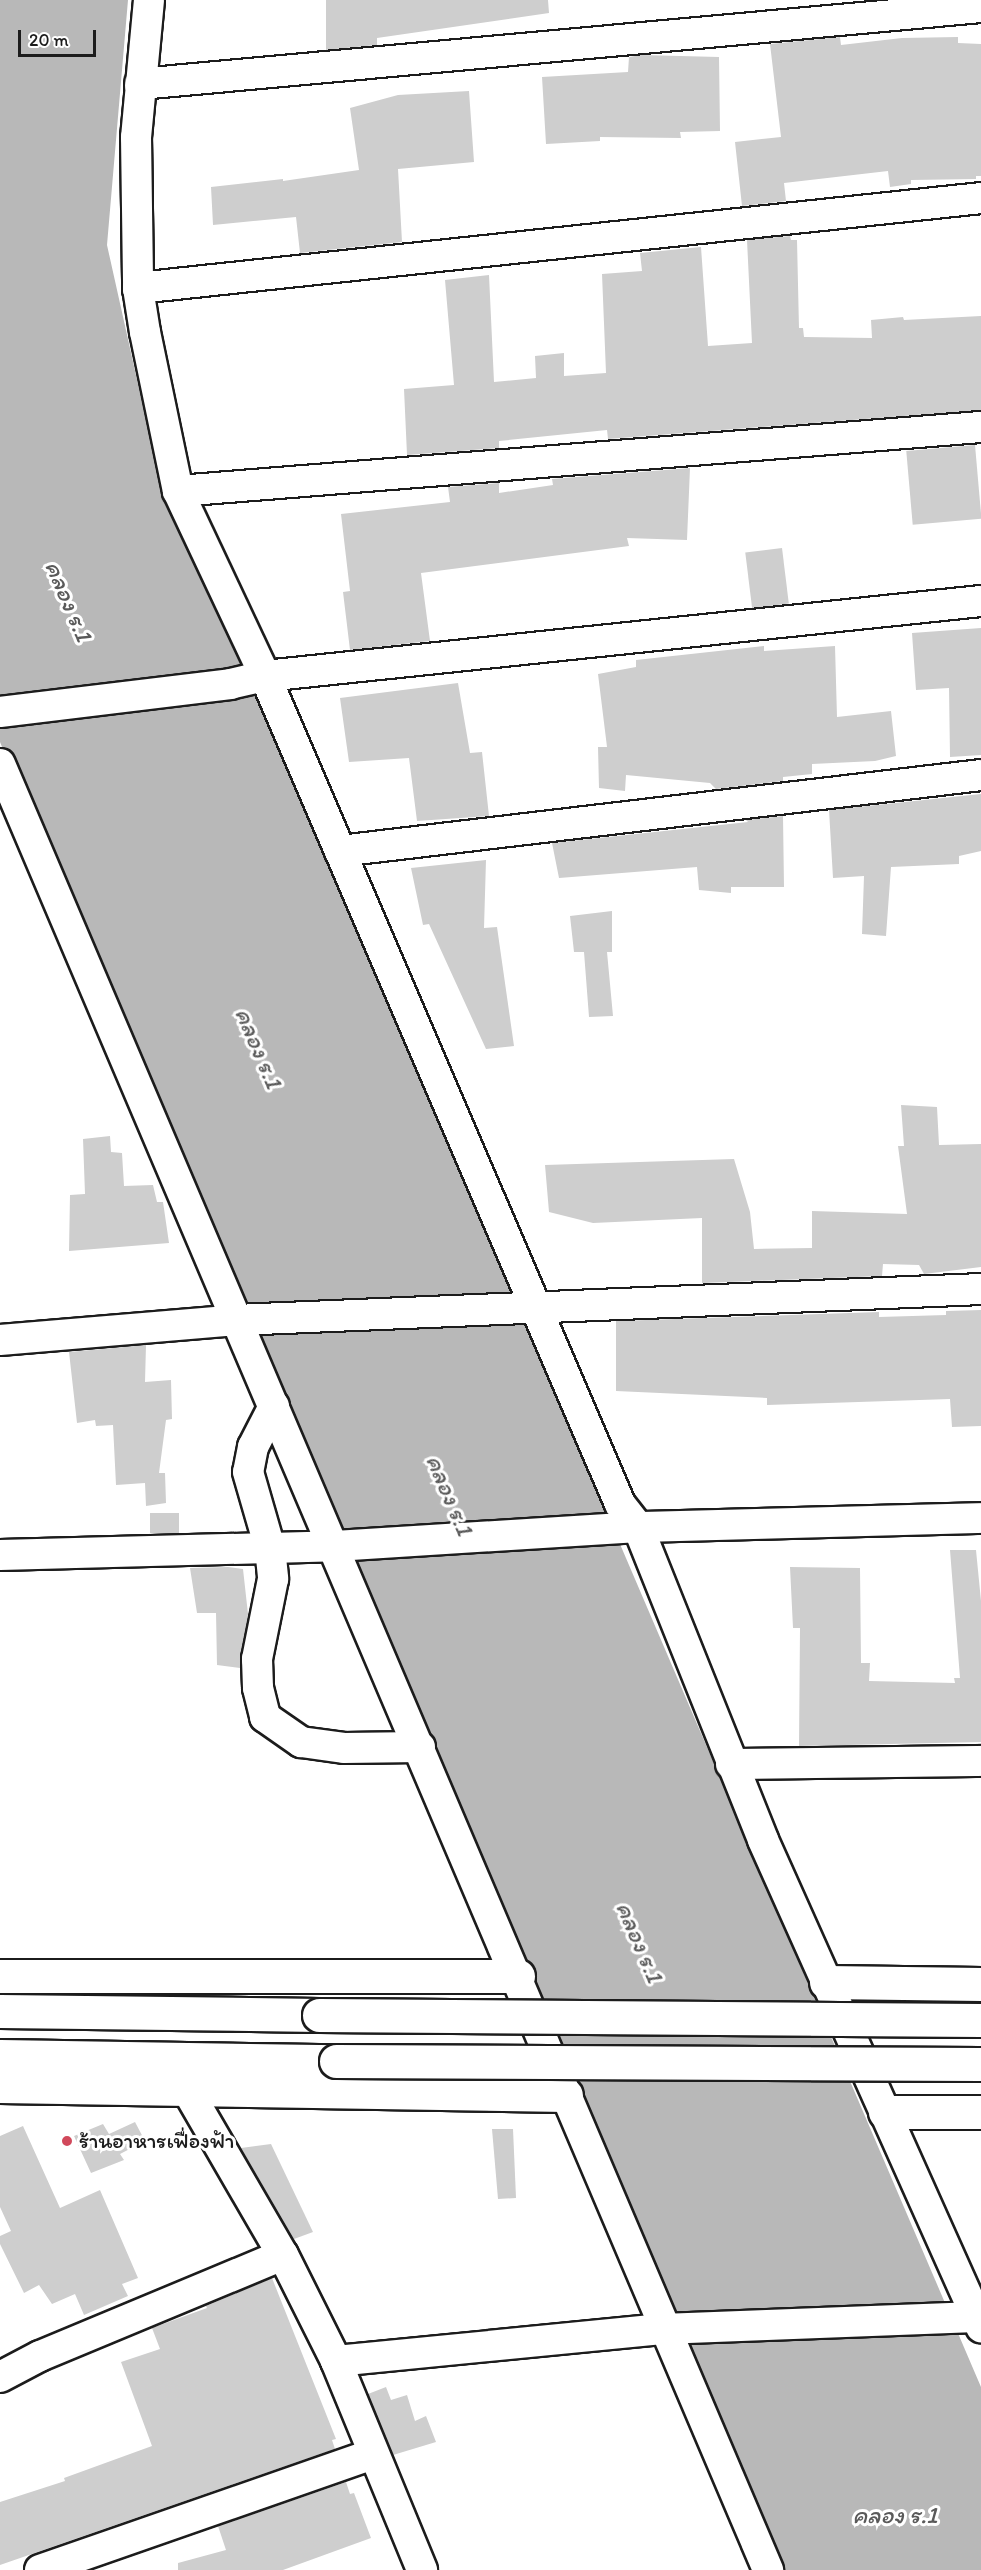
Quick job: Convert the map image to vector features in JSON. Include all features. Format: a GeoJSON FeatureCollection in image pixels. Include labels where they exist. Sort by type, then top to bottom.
{"type":"FeatureCollection","features":[{"type":"Feature","properties":{"kind":"main road"},"geometry":{"type":"LineString","coordinates":[[0,1976],[518,1976]]}},
{"type":"Feature","properties":{"kind":"main road"},"geometry":{"type":"LineString","coordinates":[[826,1982],[981,1984]]}},
{"type":"Feature","properties":{"kind":"main road"},"geometry":{"type":"LineString","coordinates":[[0,2011],[981,2020]]}},
{"type":"Feature","properties":{"kind":"main road"},"geometry":{"type":"LineString","coordinates":[[0,2056],[336,2061],[981,2064]]}},
{"type":"Feature","properties":{"kind":"main road"},"geometry":{"type":"LineString","coordinates":[[0,2086],[566,2095]]}},
{"type":"Feature","properties":{"kind":"main road"},"geometry":{"type":"LineString","coordinates":[[885,2112],[981,2112]]}},
{"type":"Feature","properties":{"kind":"street"},"geometry":{"type":"LineString","coordinates":[[149,0],[136,137],[138,288],[178,491],[265,676],[340,851],[523,1306],[620,1504],[638,1527],[731,1764],[826,1982],[980,2321],[664,2329],[336,2361]]}},
{"type":"Feature","properties":{"kind":"street"},"geometry":{"type":"LineString","coordinates":[[140,84],[981,7]]}},
{"type":"Feature","properties":{"kind":"street"},"geometry":{"type":"LineString","coordinates":[[138,288],[981,198]]}},
{"type":"Feature","properties":{"kind":"street"},"geometry":{"type":"LineString","coordinates":[[178,491],[981,427]]}},
{"type":"Feature","properties":{"kind":"street"},"geometry":{"type":"LineString","coordinates":[[0,712],[33,710],[230,684],[265,676],[981,601]]}},
{"type":"Feature","properties":{"kind":"street"},"geometry":{"type":"LineString","coordinates":[[0,764],[250,1319],[274,1406],[518,1976],[664,2329],[768,2570]]}},
{"type":"Feature","properties":{"kind":"street"},"geometry":{"type":"LineString","coordinates":[[340,851],[981,775]]}},
{"type":"Feature","properties":{"kind":"street"},"geometry":{"type":"LineString","coordinates":[[0,1340],[250,1319],[981,1289]]}},
{"type":"Feature","properties":{"kind":"street"},"geometry":{"type":"LineString","coordinates":[[274,1406],[253,1447],[248,1472],[270,1548],[273,1579],[257,1659],[258,1688],[266,1717],[301,1742],[344,1748],[420,1747]]}},
{"type":"Feature","properties":{"kind":"street"},"geometry":{"type":"LineString","coordinates":[[0,1555],[334,1546],[638,1527],[981,1518]]}},
{"type":"Feature","properties":{"kind":"street"},"geometry":{"type":"LineString","coordinates":[[731,1764],[981,1761]]}},
{"type":"Feature","properties":{"kind":"street"},"geometry":{"type":"LineString","coordinates":[[186,2088],[283,2255],[336,2361],[422,2570]]}},
{"type":"Feature","properties":{"kind":"street"},"geometry":{"type":"LineString","coordinates":[[0,2377],[40,2356],[283,2255]]}},
{"type":"Feature","properties":{"kind":"street"},"geometry":{"type":"LineString","coordinates":[[40,2570],[374,2454]]}},
{"type":"Feature","properties":{"kind":"water","name":"คลอง ร.1"},"geometry":{"type":"Polygon","coordinates":[[[0,0],[128,0],[107,245],[150,438],[345,902],[981,2387],[981,2570],[774,2570],[95,973],[0,742],[0,0]]]}},
{"type":"Feature","properties":{"kind":"building"},"geometry":{"type":"Polygon","coordinates":[[[326,0],[548,0],[549,13],[377,38],[377,45],[326,50],[326,0]]]}},
{"type":"Feature","properties":{"kind":"building"},"geometry":{"type":"Polygon","coordinates":[[[840,37],[841,45],[902,38],[958,37],[958,43],[981,44],[981,176],[976,176],[976,179],[911,180],[911,184],[890,187],[888,171],[784,183],[786,201],[742,206],[735,142],[781,137],[770,44],[840,37]]]}},
{"type":"Feature","properties":{"kind":"building"},"geometry":{"type":"Polygon","coordinates":[[[641,55],[719,57],[720,131],[680,132],[681,138],[600,137],[600,141],[546,144],[542,77],[628,72],[629,57],[641,55]]]}},
{"type":"Feature","properties":{"kind":"building"},"geometry":{"type":"Polygon","coordinates":[[[469,91],[474,162],[398,169],[402,242],[300,253],[296,217],[213,225],[211,187],[283,179],[283,181],[359,170],[350,108],[398,95],[469,91]]]}},
{"type":"Feature","properties":{"kind":"building"},"geometry":{"type":"Polygon","coordinates":[[[790,236],[791,240],[797,240],[799,328],[803,328],[804,337],[872,338],[871,320],[903,317],[904,320],[981,316],[981,410],[608,439],[607,430],[499,441],[499,448],[407,455],[404,389],[454,385],[445,280],[489,275],[494,382],[536,378],[535,356],[564,353],[564,376],[606,373],[602,274],[642,271],[640,253],[701,247],[708,346],[752,343],[747,240],[790,236]]]}},
{"type":"Feature","properties":{"kind":"building"},"geometry":{"type":"Polygon","coordinates":[[[975,445],[981,519],[913,525],[906,451],[975,445]]]}},
{"type":"Feature","properties":{"kind":"building"},"geometry":{"type":"Polygon","coordinates":[[[690,468],[687,540],[627,538],[629,546],[421,573],[430,641],[350,650],[343,592],[350,591],[341,514],[450,502],[448,487],[499,483],[499,493],[553,485],[552,479],[690,468]]]}},
{"type":"Feature","properties":{"kind":"building"},"geometry":{"type":"Polygon","coordinates":[[[782,548],[789,604],[752,608],[745,553],[782,548]]]}},
{"type":"Feature","properties":{"kind":"building"},"geometry":{"type":"Polygon","coordinates":[[[981,628],[981,755],[950,757],[949,688],[916,690],[912,633],[981,628]]]}},
{"type":"Feature","properties":{"kind":"building"},"geometry":{"type":"Polygon","coordinates":[[[764,646],[764,651],[835,646],[837,717],[891,711],[896,756],[875,761],[812,764],[812,774],[783,777],[783,781],[716,789],[710,783],[626,775],[625,791],[599,788],[598,747],[607,747],[598,674],[636,667],[636,660],[764,646]]]}},
{"type":"Feature","properties":{"kind":"building"},"geometry":{"type":"Polygon","coordinates":[[[458,683],[470,753],[482,752],[489,816],[417,821],[409,758],[349,762],[340,698],[458,683]]]}},
{"type":"Feature","properties":{"kind":"building"},"geometry":{"type":"Polygon","coordinates":[[[981,794],[981,851],[959,856],[959,864],[891,867],[886,936],[862,934],[864,876],[833,878],[829,810],[981,794]]]}},
{"type":"Feature","properties":{"kind":"building"},"geometry":{"type":"Polygon","coordinates":[[[783,816],[784,887],[731,887],[731,893],[699,890],[697,867],[559,878],[552,843],[748,822],[746,820],[783,816]]]}},
{"type":"Feature","properties":{"kind":"building"},"geometry":{"type":"Polygon","coordinates":[[[486,860],[484,928],[497,927],[514,1046],[486,1049],[429,924],[423,925],[411,868],[486,860]]]}},
{"type":"Feature","properties":{"kind":"building"},"geometry":{"type":"Polygon","coordinates":[[[612,911],[612,952],[607,952],[613,1016],[589,1017],[584,952],[574,952],[570,916],[612,911]]]}},
{"type":"Feature","properties":{"kind":"building"},"geometry":{"type":"Polygon","coordinates":[[[901,1105],[937,1107],[939,1145],[981,1144],[981,1267],[924,1274],[919,1265],[883,1264],[882,1276],[702,1283],[702,1218],[593,1223],[549,1212],[545,1165],[734,1159],[750,1212],[754,1249],[812,1248],[812,1211],[907,1214],[898,1146],[904,1146],[901,1105]]]}},
{"type":"Feature","properties":{"kind":"building"},"geometry":{"type":"Polygon","coordinates":[[[110,1136],[111,1152],[122,1153],[124,1186],[153,1185],[157,1202],[163,1202],[169,1243],[69,1251],[70,1195],[85,1194],[83,1139],[110,1136]]]}},
{"type":"Feature","properties":{"kind":"building"},"geometry":{"type":"Polygon","coordinates":[[[981,1310],[981,1426],[952,1427],[950,1399],[767,1405],[767,1398],[616,1391],[616,1321],[879,1312],[879,1317],[946,1315],[946,1311],[981,1310]]]}},
{"type":"Feature","properties":{"kind":"building"},"geometry":{"type":"Polygon","coordinates":[[[146,1345],[145,1382],[171,1380],[172,1419],[166,1420],[159,1473],[165,1473],[166,1503],[146,1506],[145,1483],[116,1485],[113,1425],[96,1426],[95,1420],[77,1423],[69,1352],[146,1345]]]}},
{"type":"Feature","properties":{"kind":"building"},"geometry":{"type":"Polygon","coordinates":[[[150,1513],[179,1513],[179,1533],[150,1533],[150,1513]]]}},
{"type":"Feature","properties":{"kind":"building"},"geometry":{"type":"Polygon","coordinates":[[[950,1550],[976,1550],[981,1601],[981,1742],[799,1746],[800,1628],[793,1628],[790,1567],[860,1568],[861,1663],[870,1663],[869,1681],[955,1683],[954,1678],[960,1678],[950,1550]]]}},
{"type":"Feature","properties":{"kind":"building"},"geometry":{"type":"Polygon","coordinates":[[[190,1568],[243,1569],[248,1614],[240,1668],[217,1665],[216,1613],[197,1613],[190,1568]]]}},
{"type":"Feature","properties":{"kind":"building"},"geometry":{"type":"Polygon","coordinates":[[[135,2122],[145,2141],[120,2154],[124,2160],[91,2173],[74,2136],[103,2124],[109,2134],[135,2122]]]}},
{"type":"Feature","properties":{"kind":"building"},"geometry":{"type":"Polygon","coordinates":[[[23,2126],[60,2208],[100,2190],[138,2278],[122,2284],[128,2296],[84,2315],[75,2294],[52,2304],[39,2285],[24,2293],[0,2244],[0,2236],[11,2231],[0,2207],[0,2136],[23,2126]]]}},
{"type":"Feature","properties":{"kind":"building"},"geometry":{"type":"Polygon","coordinates":[[[492,2129],[513,2129],[516,2198],[498,2199],[492,2129]]]}},
{"type":"Feature","properties":{"kind":"building"},"geometry":{"type":"Polygon","coordinates":[[[271,2144],[313,2232],[294,2239],[241,2148],[271,2144]]]}},
{"type":"Feature","properties":{"kind":"building"},"geometry":{"type":"Polygon","coordinates":[[[272,2278],[336,2439],[332,2440],[335,2449],[0,2565],[0,2502],[65,2481],[64,2478],[152,2446],[121,2362],[160,2349],[152,2328],[207,2308],[206,2306],[272,2278]]]}},
{"type":"Feature","properties":{"kind":"building"},"geometry":{"type":"Polygon","coordinates":[[[386,2387],[391,2400],[407,2395],[415,2421],[426,2416],[436,2442],[393,2455],[368,2394],[386,2387]]]}},
{"type":"Feature","properties":{"kind":"building"},"geometry":{"type":"Polygon","coordinates":[[[346,2482],[350,2494],[354,2493],[371,2538],[283,2570],[178,2570],[178,2563],[226,2550],[218,2526],[346,2482]]]}},
{"type":"Feature","properties":{"kind":"place","name":"ร้านอาหารเฟื่องฟ้า"},"geometry":{"type":"Point","coordinates":[67,2141]}}]}
